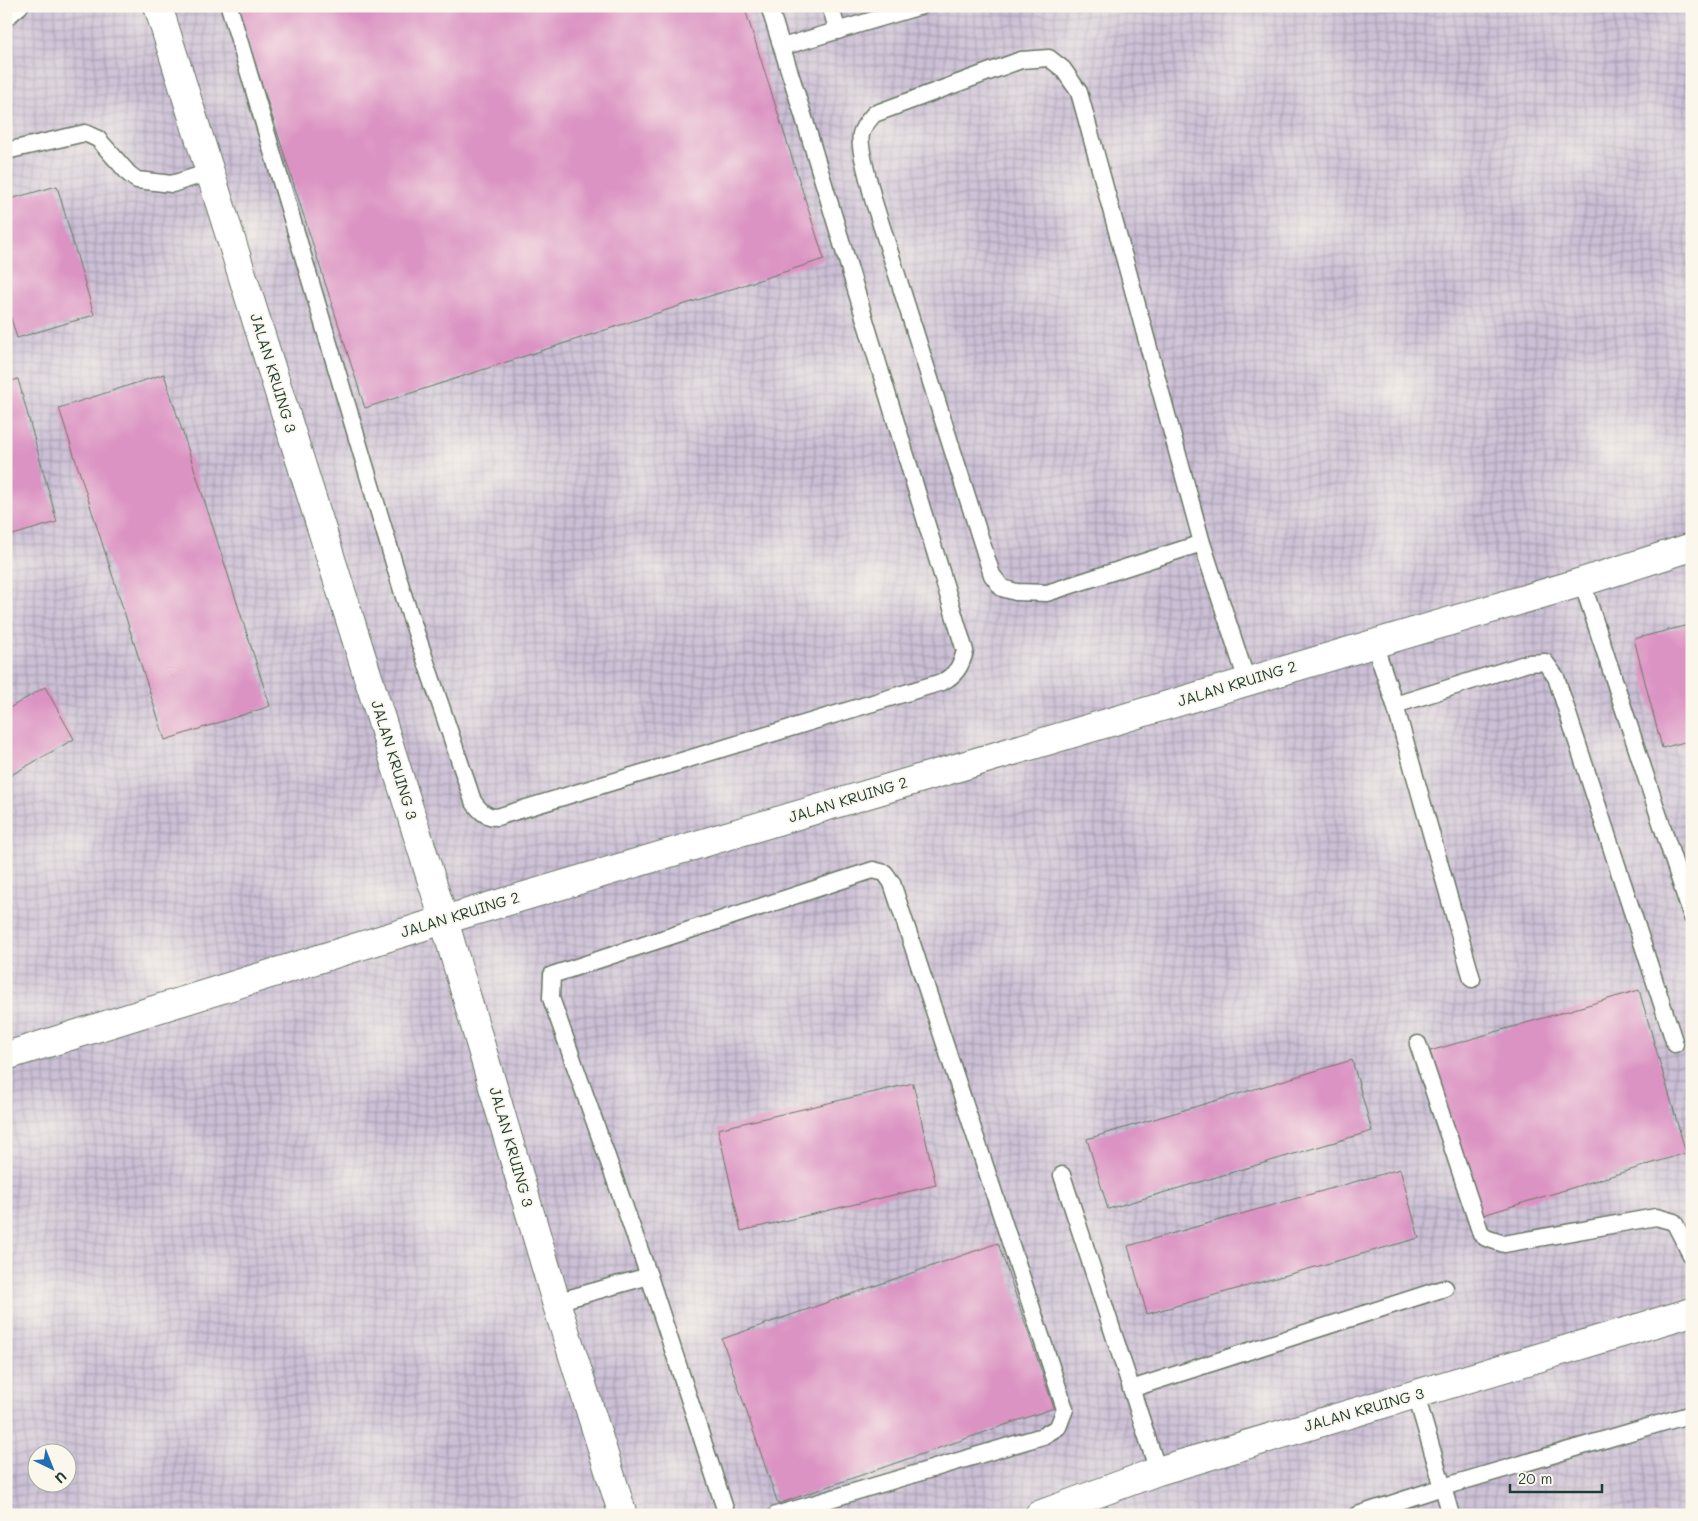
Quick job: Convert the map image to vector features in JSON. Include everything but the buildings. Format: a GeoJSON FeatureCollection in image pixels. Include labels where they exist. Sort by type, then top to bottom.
{"type":"FeatureCollection","features":[{"type":"Feature","properties":{"kind":"street","name":"JALAN KRUING 3"},"geometry":{"type":"LineString","coordinates":[[158,6],[444,920],[556,1302],[623,1515]]}},
{"type":"Feature","properties":{"kind":"street","name":"JALAN KRUING 2"},"geometry":{"type":"LineString","coordinates":[[6,1056],[444,920],[1582,582],[1692,547]]}},
{"type":"Feature","properties":{"kind":"street","name":"JALAN KRUING 3"},"geometry":{"type":"LineString","coordinates":[[1039,1515],[1158,1471],[1692,1312]]}},
{"type":"Feature","properties":{"kind":"lane"},"geometry":{"type":"LineString","coordinates":[[6,18],[20,6]]}},
{"type":"Feature","properties":{"kind":"lane"},"geometry":{"type":"LineString","coordinates":[[229,6],[404,597],[473,801],[483,813],[491,817],[497,817],[942,682],[958,670],[963,660],[965,651],[769,6]]}},
{"type":"Feature","properties":{"kind":"lane"},"geometry":{"type":"LineString","coordinates":[[830,6],[838,31]]}},
{"type":"Feature","properties":{"kind":"lane"},"geometry":{"type":"LineString","coordinates":[[782,47],[921,6]]}},
{"type":"Feature","properties":{"kind":"lane"},"geometry":{"type":"LineString","coordinates":[[1202,543],[1047,592],[1016,592],[1002,588],[992,575],[873,199],[862,148],[861,134],[874,114],[1021,60],[1049,58],[1063,70],[1078,92],[1202,543],[1247,681]]}},
{"type":"Feature","properties":{"kind":"lane"},"geometry":{"type":"LineString","coordinates":[[6,151],[85,133],[98,139],[128,174],[137,180],[172,184],[210,172]]}},
{"type":"Feature","properties":{"kind":"lane"},"geometry":{"type":"LineString","coordinates":[[1582,582],[1692,917]]}},
{"type":"Feature","properties":{"kind":"lane"},"geometry":{"type":"LineString","coordinates":[[1374,643],[1395,705],[1472,979]]}},
{"type":"Feature","properties":{"kind":"lane"},"geometry":{"type":"LineString","coordinates":[[1395,705],[1528,664],[1545,662],[1556,677],[1675,1044]]}},
{"type":"Feature","properties":{"kind":"lane"},"geometry":{"type":"LineString","coordinates":[[727,1515],[649,1276],[552,998],[552,975],[873,870],[885,874],[892,883],[1065,1410],[1058,1427],[1043,1436],[776,1515]]}},
{"type":"Feature","properties":{"kind":"lane"},"geometry":{"type":"LineString","coordinates":[[1418,1044],[1481,1234],[1486,1238],[1504,1244],[1656,1217],[1674,1222],[1692,1257]]}},
{"type":"Feature","properties":{"kind":"lane"},"geometry":{"type":"LineString","coordinates":[[1062,1174],[1158,1471]]}},
{"type":"Feature","properties":{"kind":"lane"},"geometry":{"type":"LineString","coordinates":[[556,1302],[649,1276]]}},
{"type":"Feature","properties":{"kind":"lane"},"geometry":{"type":"LineString","coordinates":[[1131,1389],[1445,1288]]}},
{"type":"Feature","properties":{"kind":"lane"},"geometry":{"type":"LineString","coordinates":[[1416,1395],[1451,1515]]}},
{"type":"Feature","properties":{"kind":"lane"},"geometry":{"type":"LineString","coordinates":[[1357,1515],[1443,1487],[1692,1414]]}},
{"type":"Feature","properties":{"kind":"shaded area"},"geometry":{"type":"Polygon","coordinates":[[[6,6],[1692,6],[1692,1515],[6,1515],[6,6]]]}}]}
